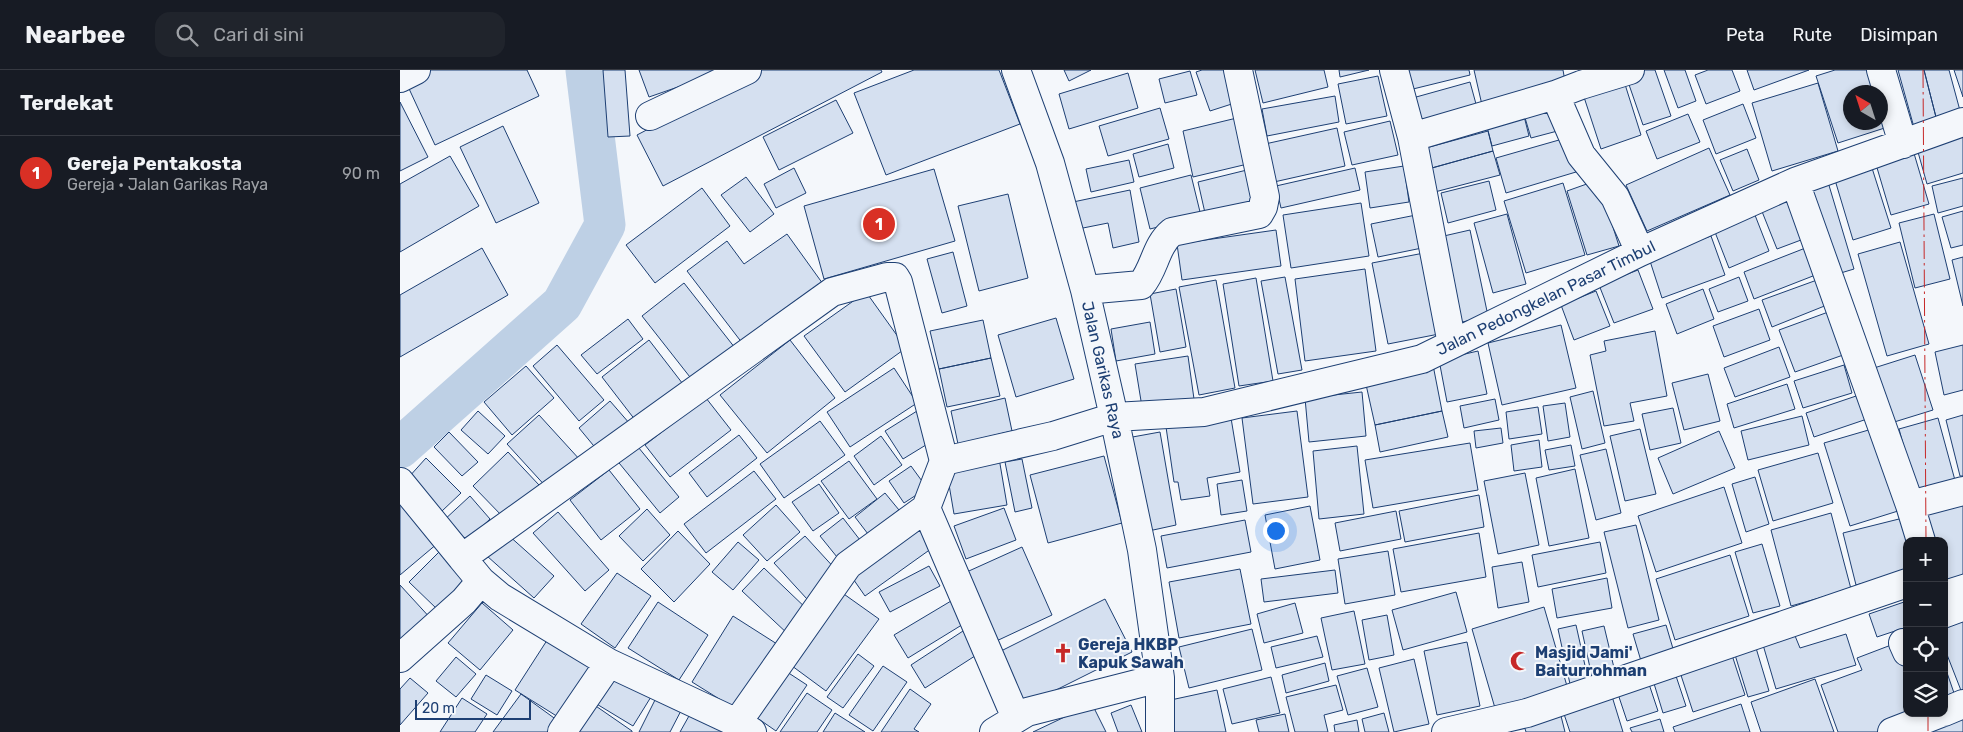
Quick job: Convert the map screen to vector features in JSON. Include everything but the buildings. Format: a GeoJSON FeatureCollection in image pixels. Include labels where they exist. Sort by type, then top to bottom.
{"type":"FeatureCollection","features":[{"type":"Feature","properties":{"kind":"street"},"geometry":{"type":"LineString","coordinates":[[400,78],[416,70]]}},
{"type":"Feature","properties":{"kind":"street"},"geometry":{"type":"LineString","coordinates":[[650,116],[747,70]]}},
{"type":"Feature","properties":{"kind":"street","name":"Jalan Garikas Raya"},"geometry":{"type":"LineString","coordinates":[[1016,70],[1050,163],[1085,290],[1114,417],[1142,550],[1160,678],[1160,732]]}},
{"type":"Feature","properties":{"kind":"street"},"geometry":{"type":"LineString","coordinates":[[1085,290],[1141,285],[1148,276],[1162,241],[1172,232],[1259,214],[1265,197],[1238,70]]}},
{"type":"Feature","properties":{"kind":"street"},"geometry":{"type":"LineString","coordinates":[[1394,70],[1412,137],[1452,344]]}},
{"type":"Feature","properties":{"kind":"street"},"geometry":{"type":"LineString","coordinates":[[1412,137],[1555,95],[1581,78],[1630,70]]}},
{"type":"Feature","properties":{"kind":"street"},"geometry":{"type":"LineString","coordinates":[[1881,70],[1903,144]]}},
{"type":"Feature","properties":{"kind":"street"},"geometry":{"type":"LineString","coordinates":[[1555,95],[1581,155],[1616,197],[1640,252]]}},
{"type":"Feature","properties":{"kind":"street","name":"Jalan Pedongkelan Pasar Timbul"},"geometry":{"type":"LineString","coordinates":[[944,461],[1054,436],[1114,417],[1204,412],[1422,360],[1640,252],[1795,182],[1963,122]]}},
{"type":"Feature","properties":{"kind":"street"},"geometry":{"type":"LineString","coordinates":[[1795,182],[1920,537]]}},
{"type":"Feature","properties":{"kind":"street"},"geometry":{"type":"LineString","coordinates":[[400,482],[462,558],[481,581],[500,597],[609,663],[744,728],[848,565],[926,508],[944,461],[898,282],[895,277],[887,277],[832,292],[462,558]]}},
{"type":"Feature","properties":{"kind":"street"},"geometry":{"type":"LineString","coordinates":[[1910,505],[1963,491]]}},
{"type":"Feature","properties":{"kind":"street"},"geometry":{"type":"LineString","coordinates":[[926,508],[1005,725],[1027,712],[1160,678]]}},
{"type":"Feature","properties":{"kind":"street"},"geometry":{"type":"LineString","coordinates":[[400,658],[464,601],[481,581]]}},
{"type":"Feature","properties":{"kind":"street"},"geometry":{"type":"LineString","coordinates":[[1446,732],[1527,713],[1903,585]]}},
{"type":"Feature","properties":{"kind":"street"},"geometry":{"type":"LineString","coordinates":[[562,732],[609,663]]}},
{"type":"Feature","properties":{"kind":"street"},"geometry":{"type":"LineString","coordinates":[[1948,710],[1963,704]]}},
{"type":"Feature","properties":{"kind":"street"},"geometry":{"type":"LineString","coordinates":[[1892,732],[1930,717]]}},
{"type":"Feature","properties":{"kind":"waterway"},"geometry":{"type":"LineString","coordinates":[[400,448],[562,304],[605,225],[586,70]]}},
{"type":"Feature","properties":{"kind":"power"},"geometry":{"type":"LineString","coordinates":[[1923,70],[1926,537]]}},
{"type":"Feature","properties":{"kind":"power"},"geometry":{"type":"LineString","coordinates":[[1928,717],[1928,732]]}},
{"type":"Feature","properties":{"kind":"place","name":"Gereja Pentakosta"},"geometry":{"type":"Point","coordinates":[879,224]}},
{"type":"Feature","properties":{"kind":"place","name":"Gereja HKBP Kapuk Sawah"},"geometry":{"type":"Point","coordinates":[1063,653]}},
{"type":"Feature","properties":{"kind":"place","name":"Masjid Jami' Baiturrohman"},"geometry":{"type":"Point","coordinates":[1520,661]}}]}
